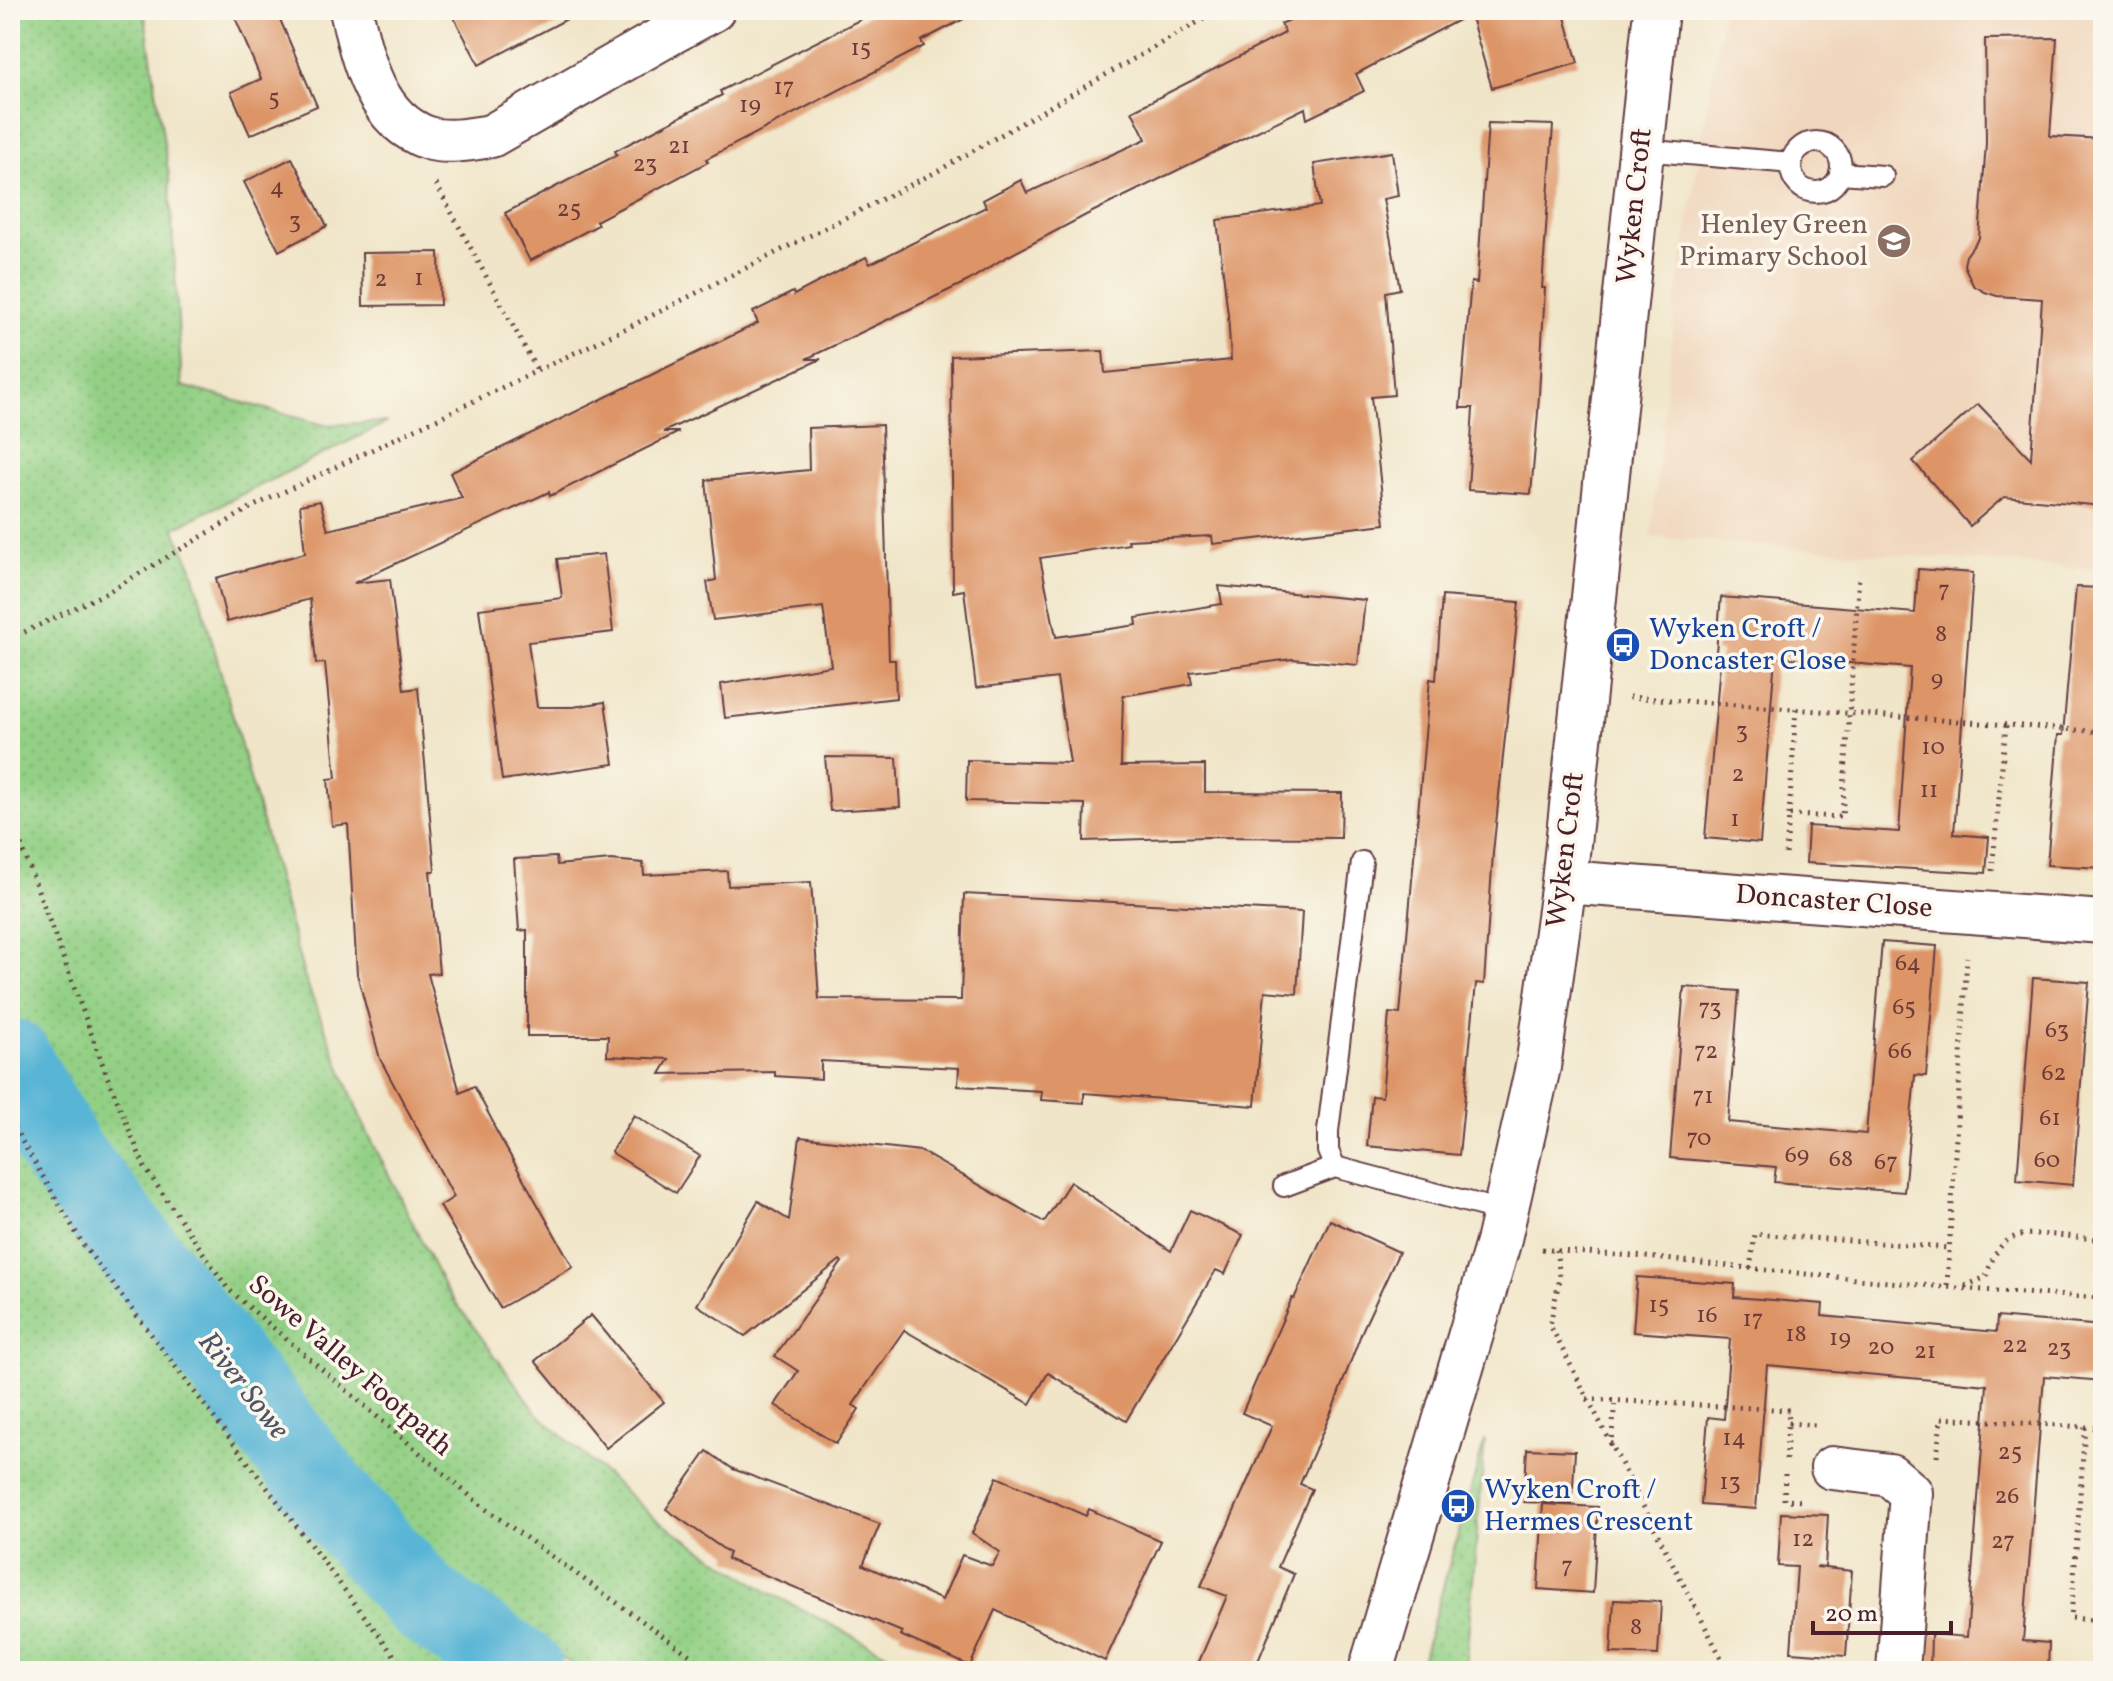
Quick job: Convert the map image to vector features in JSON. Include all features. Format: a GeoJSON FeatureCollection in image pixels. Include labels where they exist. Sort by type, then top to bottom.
{"type":"FeatureCollection","features":[{"type":"Feature","properties":{"kind":"street"},"geometry":{"type":"LineString","coordinates":[[351,10],[369,77],[386,106],[406,128],[431,139],[459,140],[491,136],[686,16]]}},
{"type":"Feature","properties":{"kind":"street","name":"Wyken Croft"},"geometry":{"type":"LineString","coordinates":[[1371,1671],[1502,1227],[1538,1067],[1564,882],[1656,10]]}},
{"type":"Feature","properties":{"kind":"street","name":"Doncaster Close"},"geometry":{"type":"LineString","coordinates":[[1564,882],[2103,922]]}},
{"type":"Feature","properties":{"kind":"street"},"geometry":{"type":"LineString","coordinates":[[1832,1468],[1890,1475],[1911,1493],[1898,1671]]}},
{"type":"Feature","properties":{"kind":"lane"},"geometry":{"type":"LineString","coordinates":[[1814,142],[1821,143],[1839,158],[1840,173],[1825,190],[1808,190],[1795,180],[1791,163],[1800,149],[1814,142]]}},
{"type":"Feature","properties":{"kind":"lane"},"geometry":{"type":"LineString","coordinates":[[1641,150],[1791,163]]}},
{"type":"Feature","properties":{"kind":"lane"},"geometry":{"type":"LineString","coordinates":[[1840,173],[1883,176]]}},
{"type":"Feature","properties":{"kind":"lane"},"geometry":{"type":"LineString","coordinates":[[1335,1167],[1328,1151],[1328,1131],[1362,862]]}},
{"type":"Feature","properties":{"kind":"lane"},"geometry":{"type":"LineString","coordinates":[[1284,1186],[1335,1167],[1502,1227]]}},
{"type":"Feature","properties":{"kind":"path"},"geometry":{"type":"LineString","coordinates":[[10,639],[108,592],[252,507],[936,172],[1219,10]]}},
{"type":"Feature","properties":{"kind":"path"},"geometry":{"type":"LineString","coordinates":[[431,139],[435,182],[537,370]]}},
{"type":"Feature","properties":{"kind":"path"},"geometry":{"type":"LineString","coordinates":[[1789,815],[1842,817],[1859,575]]}},
{"type":"Feature","properties":{"kind":"path"},"geometry":{"type":"LineString","coordinates":[[1583,694],[2103,732]]}},
{"type":"Feature","properties":{"kind":"path"},"geometry":{"type":"LineString","coordinates":[[1784,899],[1796,709]]}},
{"type":"Feature","properties":{"kind":"path"},"geometry":{"type":"LineString","coordinates":[[1947,1285],[1967,944],[1992,875],[2006,725]]}},
{"type":"Feature","properties":{"kind":"path","name":"Sowe Valley Footpath"},"geometry":{"type":"LineString","coordinates":[[10,815],[107,1076],[145,1168],[228,1289],[483,1507],[712,1671]]}},
{"type":"Feature","properties":{"kind":"path"},"geometry":{"type":"LineString","coordinates":[[10,1121],[84,1246],[406,1671]]}},
{"type":"Feature","properties":{"kind":"path"},"geometry":{"type":"LineString","coordinates":[[1502,1227],[1556,1250],[1996,1292],[2103,1298]]}},
{"type":"Feature","properties":{"kind":"path"},"geometry":{"type":"LineString","coordinates":[[1750,1269],[1755,1234],[1949,1248]]}},
{"type":"Feature","properties":{"kind":"path"},"geometry":{"type":"LineString","coordinates":[[1964,1287],[1986,1277],[1993,1257],[2001,1246],[2015,1236],[2103,1240]]}},
{"type":"Feature","properties":{"kind":"path"},"geometry":{"type":"LineString","coordinates":[[1556,1250],[1560,1276],[1550,1325],[1728,1671]]}},
{"type":"Feature","properties":{"kind":"path"},"geometry":{"type":"LineString","coordinates":[[1586,1399],[1789,1410],[1788,1423],[1828,1427],[1832,1468]]}},
{"type":"Feature","properties":{"kind":"path"},"geometry":{"type":"LineString","coordinates":[[1611,1447],[1615,1400]]}},
{"type":"Feature","properties":{"kind":"path"},"geometry":{"type":"LineString","coordinates":[[1890,1475],[1935,1477],[1941,1418],[2103,1429]]}},
{"type":"Feature","properties":{"kind":"path"},"geometry":{"type":"LineString","coordinates":[[2085,1427],[2071,1618],[2103,1621]]}},
{"type":"Feature","properties":{"kind":"shaded area","name":"Henley Green Primary School"},"geometry":{"type":"Polygon","coordinates":[[[1723,10],[2103,10],[2103,570],[1651,537],[1676,296],[1723,10]]]}},
{"type":"Feature","properties":{"kind":"green space"},"geometry":{"type":"Polygon","coordinates":[[[10,10],[144,10],[169,176],[182,386],[324,425],[388,422],[174,528],[192,568],[305,979],[362,1121],[445,1288],[538,1414],[657,1520],[768,1592],[920,1671],[580,1671],[400,1540],[325,1477],[128,1215],[10,1027],[10,10]]]}},
{"type":"Feature","properties":{"kind":"green space"},"geometry":{"type":"Polygon","coordinates":[[[10,1100],[67,1196],[245,1411],[274,1469],[397,1598],[486,1671],[10,1671],[10,1100]]]}},
{"type":"Feature","properties":{"kind":"green space"},"geometry":{"type":"Polygon","coordinates":[[[1485,1440],[1465,1671],[1419,1671],[1485,1440]]]}},
{"type":"Feature","properties":{"kind":"building"},"geometry":{"type":"Polygon","coordinates":[[[232,10],[276,10],[317,106],[250,135],[231,92],[261,79],[232,10]]]}},
{"type":"Feature","properties":{"kind":"building"},"geometry":{"type":"Polygon","coordinates":[[[450,10],[584,10],[479,65],[450,10]]]}},
{"type":"Feature","properties":{"kind":"building"},"geometry":{"type":"Polygon","coordinates":[[[879,10],[981,10],[921,41],[924,46],[706,159],[708,162],[596,221],[598,225],[530,261],[505,213],[617,155],[615,151],[722,95],[720,91],[879,10]]]}},
{"type":"Feature","properties":{"kind":"building"},"geometry":{"type":"Polygon","coordinates":[[[1310,10],[1563,10],[1578,63],[1492,88],[1470,14],[1356,74],[1364,91],[1307,119],[1305,108],[1086,215],[968,281],[806,359],[821,359],[663,432],[679,432],[550,496],[549,492],[354,583],[390,579],[404,690],[418,688],[435,871],[430,871],[439,973],[428,974],[460,1093],[474,1086],[573,1267],[500,1308],[440,1206],[454,1197],[380,1059],[357,974],[348,824],[332,826],[328,779],[336,778],[325,663],[316,664],[310,599],[227,622],[216,578],[305,553],[300,505],[320,501],[328,530],[462,498],[450,473],[758,323],[753,312],[793,292],[794,295],[866,257],[870,264],[986,207],[983,200],[1021,180],[1027,193],[1146,139],[1132,111],[1285,33],[1281,24],[1310,10]]]}},
{"type":"Feature","properties":{"kind":"building"},"geometry":{"type":"Polygon","coordinates":[[[2057,38],[2050,136],[2103,139],[2103,506],[2004,497],[1970,526],[1913,461],[1978,404],[2031,459],[2042,299],[1997,296],[1985,292],[1973,285],[1964,265],[1966,256],[1979,238],[1986,143],[1985,39],[2057,38]]]}},
{"type":"Feature","properties":{"kind":"building"},"geometry":{"type":"Polygon","coordinates":[[[1488,123],[1553,125],[1531,494],[1468,490],[1473,408],[1460,408],[1471,282],[1477,283],[1488,123]]]}},
{"type":"Feature","properties":{"kind":"building"},"geometry":{"type":"Polygon","coordinates":[[[1392,152],[1398,196],[1383,199],[1400,289],[1386,292],[1394,395],[1371,397],[1385,524],[1213,544],[1212,536],[1128,540],[1129,544],[1040,558],[1056,637],[1137,625],[1136,618],[1222,604],[1219,586],[1365,600],[1358,665],[1292,659],[1190,672],[1192,684],[1123,696],[1121,766],[1205,765],[1205,792],[1342,793],[1341,838],[1206,837],[1084,841],[1085,804],[966,801],[967,760],[1070,763],[1057,678],[976,688],[964,590],[953,592],[951,356],[1103,351],[1105,373],[1231,360],[1217,220],[1320,206],[1314,164],[1392,152]]]}},
{"type":"Feature","properties":{"kind":"building"},"geometry":{"type":"Polygon","coordinates":[[[292,158],[327,226],[279,251],[244,182],[292,158]]]}},
{"type":"Feature","properties":{"kind":"building"},"geometry":{"type":"Polygon","coordinates":[[[439,252],[440,305],[363,306],[362,253],[439,252]]]}},
{"type":"Feature","properties":{"kind":"building"},"geometry":{"type":"Polygon","coordinates":[[[882,425],[889,660],[895,660],[896,698],[725,718],[721,684],[831,666],[823,607],[713,620],[707,582],[716,580],[706,480],[809,470],[808,428],[882,425]]]}},
{"type":"Feature","properties":{"kind":"building"},"geometry":{"type":"Polygon","coordinates":[[[604,554],[613,632],[528,642],[537,707],[573,707],[605,702],[614,764],[502,780],[479,609],[562,598],[557,559],[604,554]]]}},
{"type":"Feature","properties":{"kind":"building"},"geometry":{"type":"Polygon","coordinates":[[[1918,569],[1973,573],[1954,834],[1989,837],[1986,873],[1806,863],[1808,826],[1899,832],[1910,668],[1775,657],[1760,843],[1705,838],[1721,652],[1716,652],[1721,597],[1915,613],[1918,569]]]}},
{"type":"Feature","properties":{"kind":"building"},"geometry":{"type":"Polygon","coordinates":[[[2076,587],[2103,588],[2103,868],[2047,865],[2058,735],[2063,735],[2076,587]]]}},
{"type":"Feature","properties":{"kind":"building"},"geometry":{"type":"Polygon","coordinates":[[[1442,596],[1519,602],[1493,853],[1484,984],[1476,983],[1459,1155],[1367,1146],[1372,1096],[1382,1097],[1389,1013],[1400,1014],[1430,679],[1436,680],[1442,596]]]}},
{"type":"Feature","properties":{"kind":"building"},"geometry":{"type":"Polygon","coordinates":[[[825,757],[897,758],[900,807],[830,811],[825,757]]]}},
{"type":"Feature","properties":{"kind":"building"},"geometry":{"type":"Polygon","coordinates":[[[556,857],[557,865],[611,860],[643,863],[644,875],[727,871],[728,886],[811,882],[819,999],[961,1000],[964,894],[1302,912],[1297,994],[1265,991],[1255,1106],[1084,1093],[1084,1103],[1041,1100],[1042,1091],[958,1086],[959,1068],[821,1061],[821,1079],[775,1076],[775,1072],[660,1074],[669,1059],[607,1056],[608,1036],[527,1036],[527,930],[519,931],[514,859],[556,857]]]}},
{"type":"Feature","properties":{"kind":"building"},"geometry":{"type":"Polygon","coordinates":[[[1882,942],[1937,946],[1926,1076],[1915,1075],[1904,1192],[1774,1182],[1776,1167],[1670,1158],[1684,987],[1739,991],[1728,1122],[1866,1134],[1882,942]]]}},
{"type":"Feature","properties":{"kind":"building"},"geometry":{"type":"Polygon","coordinates":[[[2033,978],[2089,982],[2073,1185],[2017,1180],[2033,978]]]}},
{"type":"Feature","properties":{"kind":"building"},"geometry":{"type":"Polygon","coordinates":[[[634,1115],[700,1156],[676,1193],[611,1152],[634,1115]]]}},
{"type":"Feature","properties":{"kind":"building"},"geometry":{"type":"Polygon","coordinates":[[[800,1137],[920,1151],[1044,1222],[1070,1182],[1171,1251],[1190,1210],[1243,1235],[1225,1274],[1216,1270],[1126,1421],[1048,1373],[1030,1404],[904,1330],[853,1405],[859,1409],[836,1444],[775,1405],[798,1371],[775,1356],[842,1262],[840,1260],[745,1336],[697,1305],[758,1201],[789,1220],[800,1137]]]}},
{"type":"Feature","properties":{"kind":"building"},"geometry":{"type":"Polygon","coordinates":[[[1330,1220],[1399,1252],[1363,1329],[1300,1484],[1312,1489],[1278,1567],[1294,1574],[1254,1671],[1195,1671],[1227,1596],[1201,1586],[1272,1426],[1242,1413],[1330,1220]]]}},
{"type":"Feature","properties":{"kind":"building"},"geometry":{"type":"Polygon","coordinates":[[[1637,1277],[1735,1284],[1734,1297],[1823,1304],[1822,1316],[1996,1332],[1997,1317],[2103,1326],[2103,1381],[2044,1376],[2023,1641],[2049,1643],[2048,1671],[1930,1670],[1931,1634],[1967,1637],[1987,1385],[1767,1365],[1756,1509],[1701,1505],[1708,1417],[1724,1419],[1730,1339],[1633,1332],[1637,1277]]]}},
{"type":"Feature","properties":{"kind":"building"},"geometry":{"type":"Polygon","coordinates":[[[591,1315],[664,1402],[606,1448],[535,1361],[591,1315]]]}},
{"type":"Feature","properties":{"kind":"building"},"geometry":{"type":"Polygon","coordinates":[[[1527,1449],[1575,1451],[1572,1504],[1524,1502],[1527,1449]]]}},
{"type":"Feature","properties":{"kind":"building"},"geometry":{"type":"Polygon","coordinates":[[[707,1451],[733,1469],[880,1524],[863,1565],[942,1600],[962,1555],[992,1566],[1000,1552],[972,1533],[997,1477],[1086,1516],[1089,1509],[1161,1541],[1105,1661],[995,1610],[970,1666],[900,1635],[902,1632],[727,1559],[729,1553],[666,1509],[707,1451]]]}},
{"type":"Feature","properties":{"kind":"building"},"geometry":{"type":"Polygon","coordinates":[[[1543,1504],[1598,1507],[1593,1593],[1538,1589],[1543,1504]]]}},
{"type":"Feature","properties":{"kind":"building"},"geometry":{"type":"Polygon","coordinates":[[[1781,1513],[1828,1515],[1825,1568],[1852,1571],[1846,1656],[1791,1652],[1797,1567],[1778,1566],[1781,1513]]]}},
{"type":"Feature","properties":{"kind":"building"},"geometry":{"type":"Polygon","coordinates":[[[1614,1600],[1661,1602],[1658,1655],[1611,1653],[1614,1600]]]}},
{"type":"Feature","properties":{"kind":"waterway","name":"River Sowe"},"geometry":{"type":"LineString","coordinates":[[10,1060],[63,1155],[329,1496],[423,1601],[522,1671]]}},
{"type":"Feature","properties":{"kind":"place","name":"Henley Green Primary School"},"geometry":{"type":"Point","coordinates":[1894,241]}},
{"type":"Feature","properties":{"kind":"place","name":"Wyken Croft / Doncaster Close"},"geometry":{"type":"Point","coordinates":[1623,645]}},
{"type":"Feature","properties":{"kind":"place","name":"Wyken Croft / Hermes Crescent"},"geometry":{"type":"Point","coordinates":[1458,1506]}}]}
